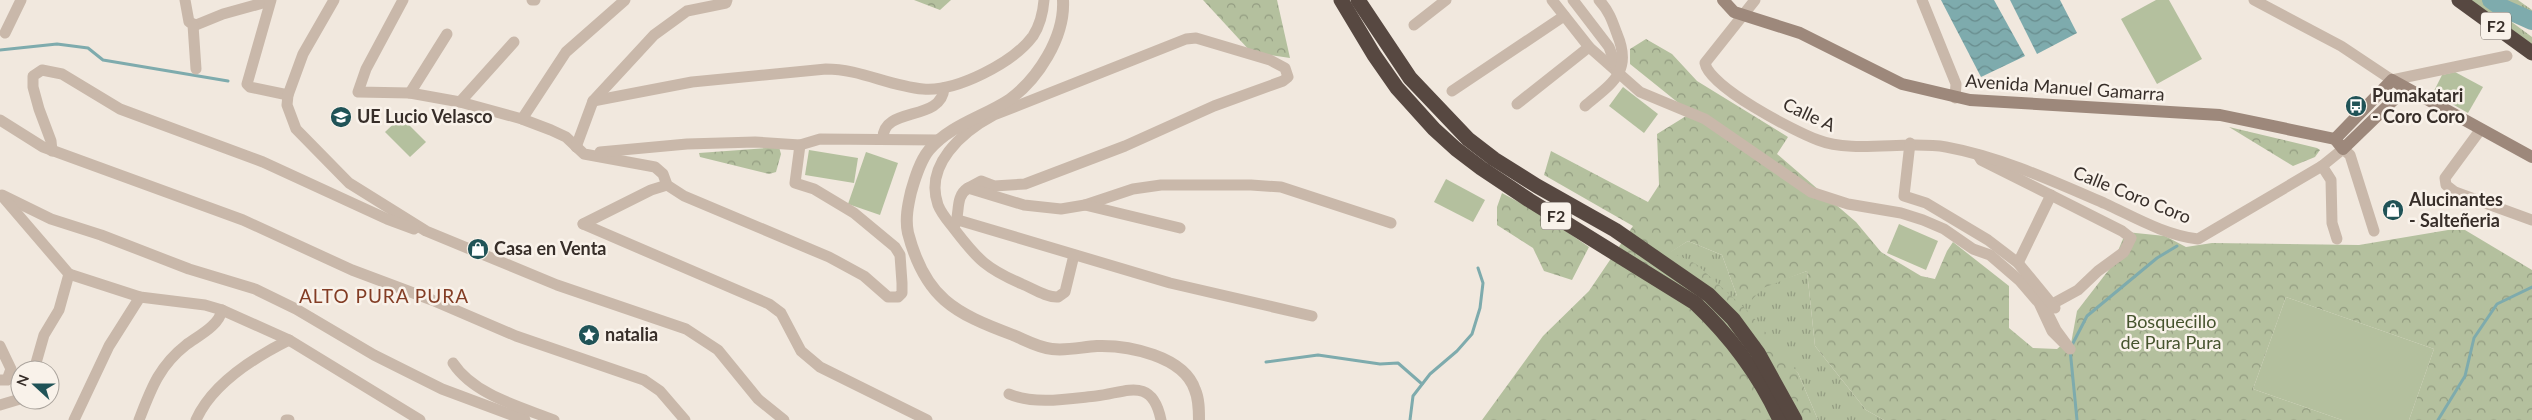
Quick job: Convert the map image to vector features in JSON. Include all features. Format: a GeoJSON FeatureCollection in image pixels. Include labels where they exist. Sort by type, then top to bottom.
{"type":"FeatureCollection","features":[{"type":"Feature","properties":{"kind":"highway","name":"F2"},"geometry":{"type":"LineString","coordinates":[[1341,0],[1374,55],[1397,88],[1434,129],[1481,168],[1695,303],[1721,328],[1747,360],[1768,395],[1780,420]]}},
{"type":"Feature","properties":{"kind":"highway","name":"F2"},"geometry":{"type":"LineString","coordinates":[[1358,0],[1410,78],[1468,139],[1494,159],[1537,186],[1615,230],[1709,295],[1733,319],[1758,353],[1795,420]]}},
{"type":"Feature","properties":{"kind":"highway","name":"F2"},"geometry":{"type":"LineString","coordinates":[[2459,0],[2532,53]]}},
{"type":"Feature","properties":{"kind":"main road","name":"Avenida Manuel Gamarra"},"geometry":{"type":"LineString","coordinates":[[1723,0],[1734,12],[1800,33],[1902,84],[1955,98],[2220,115],[2335,139]]}},
{"type":"Feature","properties":{"kind":"main road"},"geometry":{"type":"LineString","coordinates":[[2343,149],[2335,139],[2392,80],[2405,89],[2532,157]]}},
{"type":"Feature","properties":{"kind":"main road","name":"Calle Coro Coro"},"geometry":{"type":"LineString","coordinates":[[2343,149],[2405,89]]}},
{"type":"Feature","properties":{"kind":"street"},"geometry":{"type":"LineString","coordinates":[[5,33],[21,0]]}},
{"type":"Feature","properties":{"kind":"street"},"geometry":{"type":"LineString","coordinates":[[185,0],[189,22],[193,25],[196,69]]}},
{"type":"Feature","properties":{"kind":"street"},"geometry":{"type":"LineString","coordinates":[[193,25],[271,0]]}},
{"type":"Feature","properties":{"kind":"street"},"geometry":{"type":"LineString","coordinates":[[271,0],[247,84],[250,87],[288,95]]}},
{"type":"Feature","properties":{"kind":"street"},"geometry":{"type":"LineString","coordinates":[[334,0],[303,54],[288,95],[288,112],[296,130],[349,183],[426,231],[558,285],[686,329],[718,350],[758,399],[784,420]]}},
{"type":"Feature","properties":{"kind":"street"},"geometry":{"type":"LineString","coordinates":[[403,0],[366,69],[358,92],[410,93],[460,102],[522,119],[566,136],[577,149],[593,157],[620,159],[655,167],[663,174],[668,185],[684,196],[829,257],[864,276],[881,292],[894,298],[902,293],[900,255],[895,247],[854,214],[814,189],[795,183],[800,145]]}},
{"type":"Feature","properties":{"kind":"street"},"geometry":{"type":"LineString","coordinates":[[522,119],[566,52],[624,0]]}},
{"type":"Feature","properties":{"kind":"street"},"geometry":{"type":"LineString","coordinates":[[577,149],[593,101],[620,70],[670,21],[687,11],[726,3],[727,0]]}},
{"type":"Feature","properties":{"kind":"street"},"geometry":{"type":"LineString","coordinates":[[593,101],[692,82],[826,69],[845,69],[922,89],[944,88],[991,70],[1018,51],[1034,35],[1040,23],[1044,0]]}},
{"type":"Feature","properties":{"kind":"street"},"geometry":{"type":"LineString","coordinates":[[1063,0],[1062,18],[1057,37],[1049,52],[1023,87],[1008,100],[970,120],[939,140],[928,151],[914,182],[907,213],[909,236],[934,291],[952,308],[968,318],[1044,348],[1062,350],[1120,346],[1140,350],[1170,363],[1181,371],[1195,389],[1199,420]]}},
{"type":"Feature","properties":{"kind":"street"},"geometry":{"type":"LineString","coordinates":[[1414,25],[1446,0]]}},
{"type":"Feature","properties":{"kind":"street"},"geometry":{"type":"LineString","coordinates":[[1552,0],[1589,47],[1619,75],[1650,97],[1705,119],[1811,192],[1848,204],[1901,213],[1923,220],[1944,229],[1973,249],[1990,255],[2019,280],[2039,303],[2052,331],[2070,349],[2056,330],[2049,306],[2018,263],[1958,221],[1926,203],[1904,196],[1910,143]]}},
{"type":"Feature","properties":{"kind":"street"},"geometry":{"type":"LineString","coordinates":[[1573,0],[1609,47],[1619,75]]}},
{"type":"Feature","properties":{"kind":"street"},"geometry":{"type":"LineString","coordinates":[[1585,106],[1619,75],[1624,60],[1623,48],[1611,14],[1599,0]]}},
{"type":"Feature","properties":{"kind":"street"},"geometry":{"type":"LineString","coordinates":[[1744,16],[1755,0]]}},
{"type":"Feature","properties":{"kind":"street"},"geometry":{"type":"LineString","coordinates":[[1922,0],[1956,84],[1955,98]]}},
{"type":"Feature","properties":{"kind":"street"},"geometry":{"type":"LineString","coordinates":[[2254,0],[2341,46],[2392,80],[2506,56]]}},
{"type":"Feature","properties":{"kind":"street"},"geometry":{"type":"LineString","coordinates":[[1452,91],[1564,16]]}},
{"type":"Feature","properties":{"kind":"street","name":"Calle A"},"geometry":{"type":"LineString","coordinates":[[1744,16],[1705,62],[1706,69],[1727,89],[1780,123],[1836,146],[1910,143],[1944,147],[1978,155]]}},
{"type":"Feature","properties":{"kind":"street"},"geometry":{"type":"LineString","coordinates":[[410,93],[447,34]]}},
{"type":"Feature","properties":{"kind":"street"},"geometry":{"type":"LineString","coordinates":[[956,224],[960,196],[968,188],[981,181],[994,186],[1025,184],[1125,146],[1214,106],[1271,86],[1288,77],[1288,72],[1280,63],[1196,38],[1186,39],[994,116],[980,123],[949,150],[937,173],[935,186],[938,205],[956,224],[978,259],[995,273],[1054,298],[1062,296],[1065,292],[1074,255]]}},
{"type":"Feature","properties":{"kind":"street"},"geometry":{"type":"LineString","coordinates":[[460,102],[514,42]]}},
{"type":"Feature","properties":{"kind":"street"},"geometry":{"type":"LineString","coordinates":[[1517,104],[1589,47]]}},
{"type":"Feature","properties":{"kind":"street"},"geometry":{"type":"LineString","coordinates":[[52,151],[32,81],[33,76],[42,70],[62,74],[120,109],[263,162],[387,219],[414,229],[426,231]]}},
{"type":"Feature","properties":{"kind":"street"},"geometry":{"type":"LineString","coordinates":[[883,138],[884,129],[890,124],[931,108],[943,96],[944,88]]}},
{"type":"Feature","properties":{"kind":"street"},"geometry":{"type":"LineString","coordinates":[[0,120],[52,151],[216,209],[291,240],[352,270],[432,300],[516,336],[644,380],[660,391],[685,420]]}},
{"type":"Feature","properties":{"kind":"street"},"geometry":{"type":"LineString","coordinates":[[2481,129],[2445,178],[2446,185],[2455,192],[2532,220]]}},
{"type":"Feature","properties":{"kind":"street"},"geometry":{"type":"LineString","coordinates":[[577,149],[606,152],[687,144],[754,142],[800,145],[820,139],[883,138],[939,140]]}},
{"type":"Feature","properties":{"kind":"street"},"geometry":{"type":"LineString","coordinates":[[2343,149],[2350,155],[2374,231]]}},
{"type":"Feature","properties":{"kind":"street","name":"Calle Coro Coro"},"geometry":{"type":"LineString","coordinates":[[1978,155],[1984,155],[2086,195],[2178,236],[2198,239],[2208,235],[2287,185],[2322,166],[2343,149]]}},
{"type":"Feature","properties":{"kind":"street"},"geometry":{"type":"LineString","coordinates":[[1978,155],[1981,160],[2052,195],[2131,238],[2124,252],[2098,271],[2078,290],[2049,306]]}},
{"type":"Feature","properties":{"kind":"street"},"geometry":{"type":"LineString","coordinates":[[2322,166],[2331,180],[2332,224],[2337,240]]}},
{"type":"Feature","properties":{"kind":"street"},"geometry":{"type":"LineString","coordinates":[[668,185],[651,190],[583,224],[769,304],[780,313],[801,352],[820,367],[927,420]]}},
{"type":"Feature","properties":{"kind":"street"},"geometry":{"type":"LineString","coordinates":[[968,188],[1024,205],[1061,209],[1085,205],[1133,189],[1161,185],[1281,187],[1391,223]]}},
{"type":"Feature","properties":{"kind":"street"},"geometry":{"type":"LineString","coordinates":[[1,194],[69,274],[140,297],[205,305],[222,310],[289,340],[420,420]]}},
{"type":"Feature","properties":{"kind":"street"},"geometry":{"type":"LineString","coordinates":[[1,194],[50,219],[101,235],[189,269],[255,289],[296,309],[374,355],[442,389],[525,420]]}},
{"type":"Feature","properties":{"kind":"street"},"geometry":{"type":"LineString","coordinates":[[2018,263],[2052,195]]}},
{"type":"Feature","properties":{"kind":"street"},"geometry":{"type":"LineString","coordinates":[[1085,205],[1180,228]]}},
{"type":"Feature","properties":{"kind":"street"},"geometry":{"type":"LineString","coordinates":[[956,224],[1170,283],[1312,316]]}},
{"type":"Feature","properties":{"kind":"street"},"geometry":{"type":"LineString","coordinates":[[895,247],[909,236]]}},
{"type":"Feature","properties":{"kind":"street"},"geometry":{"type":"LineString","coordinates":[[37,360],[44,335],[59,310],[69,274]]}},
{"type":"Feature","properties":{"kind":"street"},"geometry":{"type":"LineString","coordinates":[[74,420],[109,346],[140,297]]}},
{"type":"Feature","properties":{"kind":"street"},"geometry":{"type":"LineString","coordinates":[[139,420],[154,381],[168,359],[210,327],[217,320],[222,310]]}},
{"type":"Feature","properties":{"kind":"street"},"geometry":{"type":"LineString","coordinates":[[196,420],[208,399],[221,387],[252,362],[289,340]]}},
{"type":"Feature","properties":{"kind":"street"},"geometry":{"type":"LineString","coordinates":[[0,346],[11,369],[7,380],[0,380]]}},
{"type":"Feature","properties":{"kind":"street"},"geometry":{"type":"LineString","coordinates":[[453,363],[472,383],[506,401],[554,420]]}},
{"type":"Feature","properties":{"kind":"street"},"geometry":{"type":"LineString","coordinates":[[1009,394],[1036,401],[1097,396],[1135,389],[1152,397],[1156,402],[1162,420]]}},
{"type":"Feature","properties":{"kind":"green space"},"geometry":{"type":"Polygon","coordinates":[[[914,0],[951,0],[940,10],[914,0]]]}},
{"type":"Feature","properties":{"kind":"green space"},"geometry":{"type":"Polygon","coordinates":[[[1203,0],[1277,0],[1290,58],[1251,52],[1203,0]]]}},
{"type":"Feature","properties":{"kind":"green space"},"geometry":{"type":"Polygon","coordinates":[[[2156,0],[2169,0],[2202,59],[2157,84],[2121,19],[2156,0]]]}},
{"type":"Feature","properties":{"kind":"green space"},"geometry":{"type":"Polygon","coordinates":[[[2469,0],[2482,0],[2532,37],[2532,47],[2469,0]]]}},
{"type":"Feature","properties":{"kind":"green space"},"geometry":{"type":"Polygon","coordinates":[[[2500,0],[2518,0],[2532,10],[2532,24],[2500,0]]]}},
{"type":"Feature","properties":{"kind":"green space","name":"Bosquecillo de Pura Pura"},"geometry":{"type":"Polygon","coordinates":[[[1646,39],[1672,54],[1697,81],[1788,137],[1777,154],[1856,222],[1881,252],[1921,276],[1935,279],[1953,242],[2009,286],[2009,328],[2033,348],[2057,349],[2063,344],[2070,349],[2077,311],[2111,267],[2126,232],[2165,236],[2186,247],[2212,243],[2359,245],[2448,230],[2465,230],[2532,270],[2532,420],[2409,420],[2434,349],[2286,297],[2253,389],[2342,420],[1884,420],[1866,410],[1815,346],[1807,271],[1763,288],[1750,302],[1737,296],[1722,255],[1688,241],[1671,252],[1696,264],[1750,313],[1798,373],[1818,420],[1482,420],[1543,336],[1589,291],[1633,226],[1544,175],[1551,151],[1648,202],[1659,185],[1657,134],[1691,113],[1630,64],[1630,49],[1646,39]]]}},
{"type":"Feature","properties":{"kind":"green space"},"geometry":{"type":"Polygon","coordinates":[[[2455,72],[2483,87],[2468,113],[2433,93],[2442,75],[2455,72]]]}},
{"type":"Feature","properties":{"kind":"green space"},"geometry":{"type":"Polygon","coordinates":[[[1623,87],[1658,114],[1644,133],[1609,106],[1623,87]]]}},
{"type":"Feature","properties":{"kind":"green space"},"geometry":{"type":"Polygon","coordinates":[[[401,117],[426,142],[410,157],[385,132],[401,117]]]}},
{"type":"Feature","properties":{"kind":"green space"},"geometry":{"type":"Polygon","coordinates":[[[2229,127],[2320,150],[2315,157],[2293,166],[2229,127]]]}},
{"type":"Feature","properties":{"kind":"green space"},"geometry":{"type":"Polygon","coordinates":[[[779,147],[781,154],[776,172],[769,174],[700,157],[699,153],[779,147]]]}},
{"type":"Feature","properties":{"kind":"green space"},"geometry":{"type":"Polygon","coordinates":[[[809,150],[858,158],[854,183],[805,175],[809,150]]]}},
{"type":"Feature","properties":{"kind":"green space"},"geometry":{"type":"Polygon","coordinates":[[[866,152],[898,163],[880,215],[848,204],[866,152]]]}},
{"type":"Feature","properties":{"kind":"green space"},"geometry":{"type":"Polygon","coordinates":[[[1446,179],[1485,200],[1473,222],[1434,202],[1446,179]]]}},
{"type":"Feature","properties":{"kind":"green space"},"geometry":{"type":"Polygon","coordinates":[[[1502,193],[1541,214],[1589,247],[1572,280],[1544,271],[1533,248],[1497,225],[1497,207],[1502,193]]]}},
{"type":"Feature","properties":{"kind":"green space"},"geometry":{"type":"Polygon","coordinates":[[[1899,224],[1938,241],[1926,270],[1887,253],[1899,224]]]}},
{"type":"Feature","properties":{"kind":"green space"},"geometry":{"type":"Polygon","coordinates":[[[1688,241],[1722,255],[1737,296],[1807,271],[1815,346],[1866,410],[1884,420],[1818,420],[1798,373],[1670,252],[1688,241]]]}},
{"type":"Feature","properties":{"kind":"green space"},"geometry":{"type":"Polygon","coordinates":[[[2286,297],[2434,349],[2409,420],[2342,420],[2253,389],[2286,297]]]}},
{"type":"Feature","properties":{"kind":"water"},"geometry":{"type":"Polygon","coordinates":[[[1941,0],[1994,0],[2025,56],[1981,77],[1941,0]]]}},
{"type":"Feature","properties":{"kind":"water"},"geometry":{"type":"Polygon","coordinates":[[[2010,0],[2060,0],[2077,33],[2037,54],[2010,0]]]}},
{"type":"Feature","properties":{"kind":"waterway"},"geometry":{"type":"LineString","coordinates":[[2491,0],[2501,7],[2532,21]]}},
{"type":"Feature","properties":{"kind":"waterway"},"geometry":{"type":"LineString","coordinates":[[0,50],[57,44],[88,48],[103,60],[228,81]]}},
{"type":"Feature","properties":{"kind":"waterway"},"geometry":{"type":"LineString","coordinates":[[2077,420],[2070,349],[2087,316],[2157,258],[2177,246]]}},
{"type":"Feature","properties":{"kind":"waterway"},"geometry":{"type":"LineString","coordinates":[[1410,420],[1413,396],[1430,374],[1457,351],[1472,334],[1480,308],[1483,283],[1478,268]]}},
{"type":"Feature","properties":{"kind":"waterway"},"geometry":{"type":"LineString","coordinates":[[2438,420],[2465,376],[2474,338],[2497,304],[2532,287]]}},
{"type":"Feature","properties":{"kind":"waterway"},"geometry":{"type":"LineString","coordinates":[[1266,362],[1318,355],[1380,364],[1398,363],[1422,384]]}},
{"type":"Feature","properties":{"kind":"place","name":"Pumakatari - Coro Coro"},"geometry":{"type":"Point","coordinates":[2356,106]}},
{"type":"Feature","properties":{"kind":"place","name":"UE Lucio Velasco"},"geometry":{"type":"Point","coordinates":[341,117]}},
{"type":"Feature","properties":{"kind":"place","name":"Alucinantes - Salteñeria"},"geometry":{"type":"Point","coordinates":[2393,210]}},
{"type":"Feature","properties":{"kind":"place","name":"Casa en Venta"},"geometry":{"type":"Point","coordinates":[478,249]}},
{"type":"Feature","properties":{"kind":"place","name":"natalia"},"geometry":{"type":"Point","coordinates":[589,335]}},
{"type":"Feature","properties":{"kind":"district","name":"ALTO PURA PURA"},"geometry":{"type":"Point","coordinates":[384,296]}}]}
